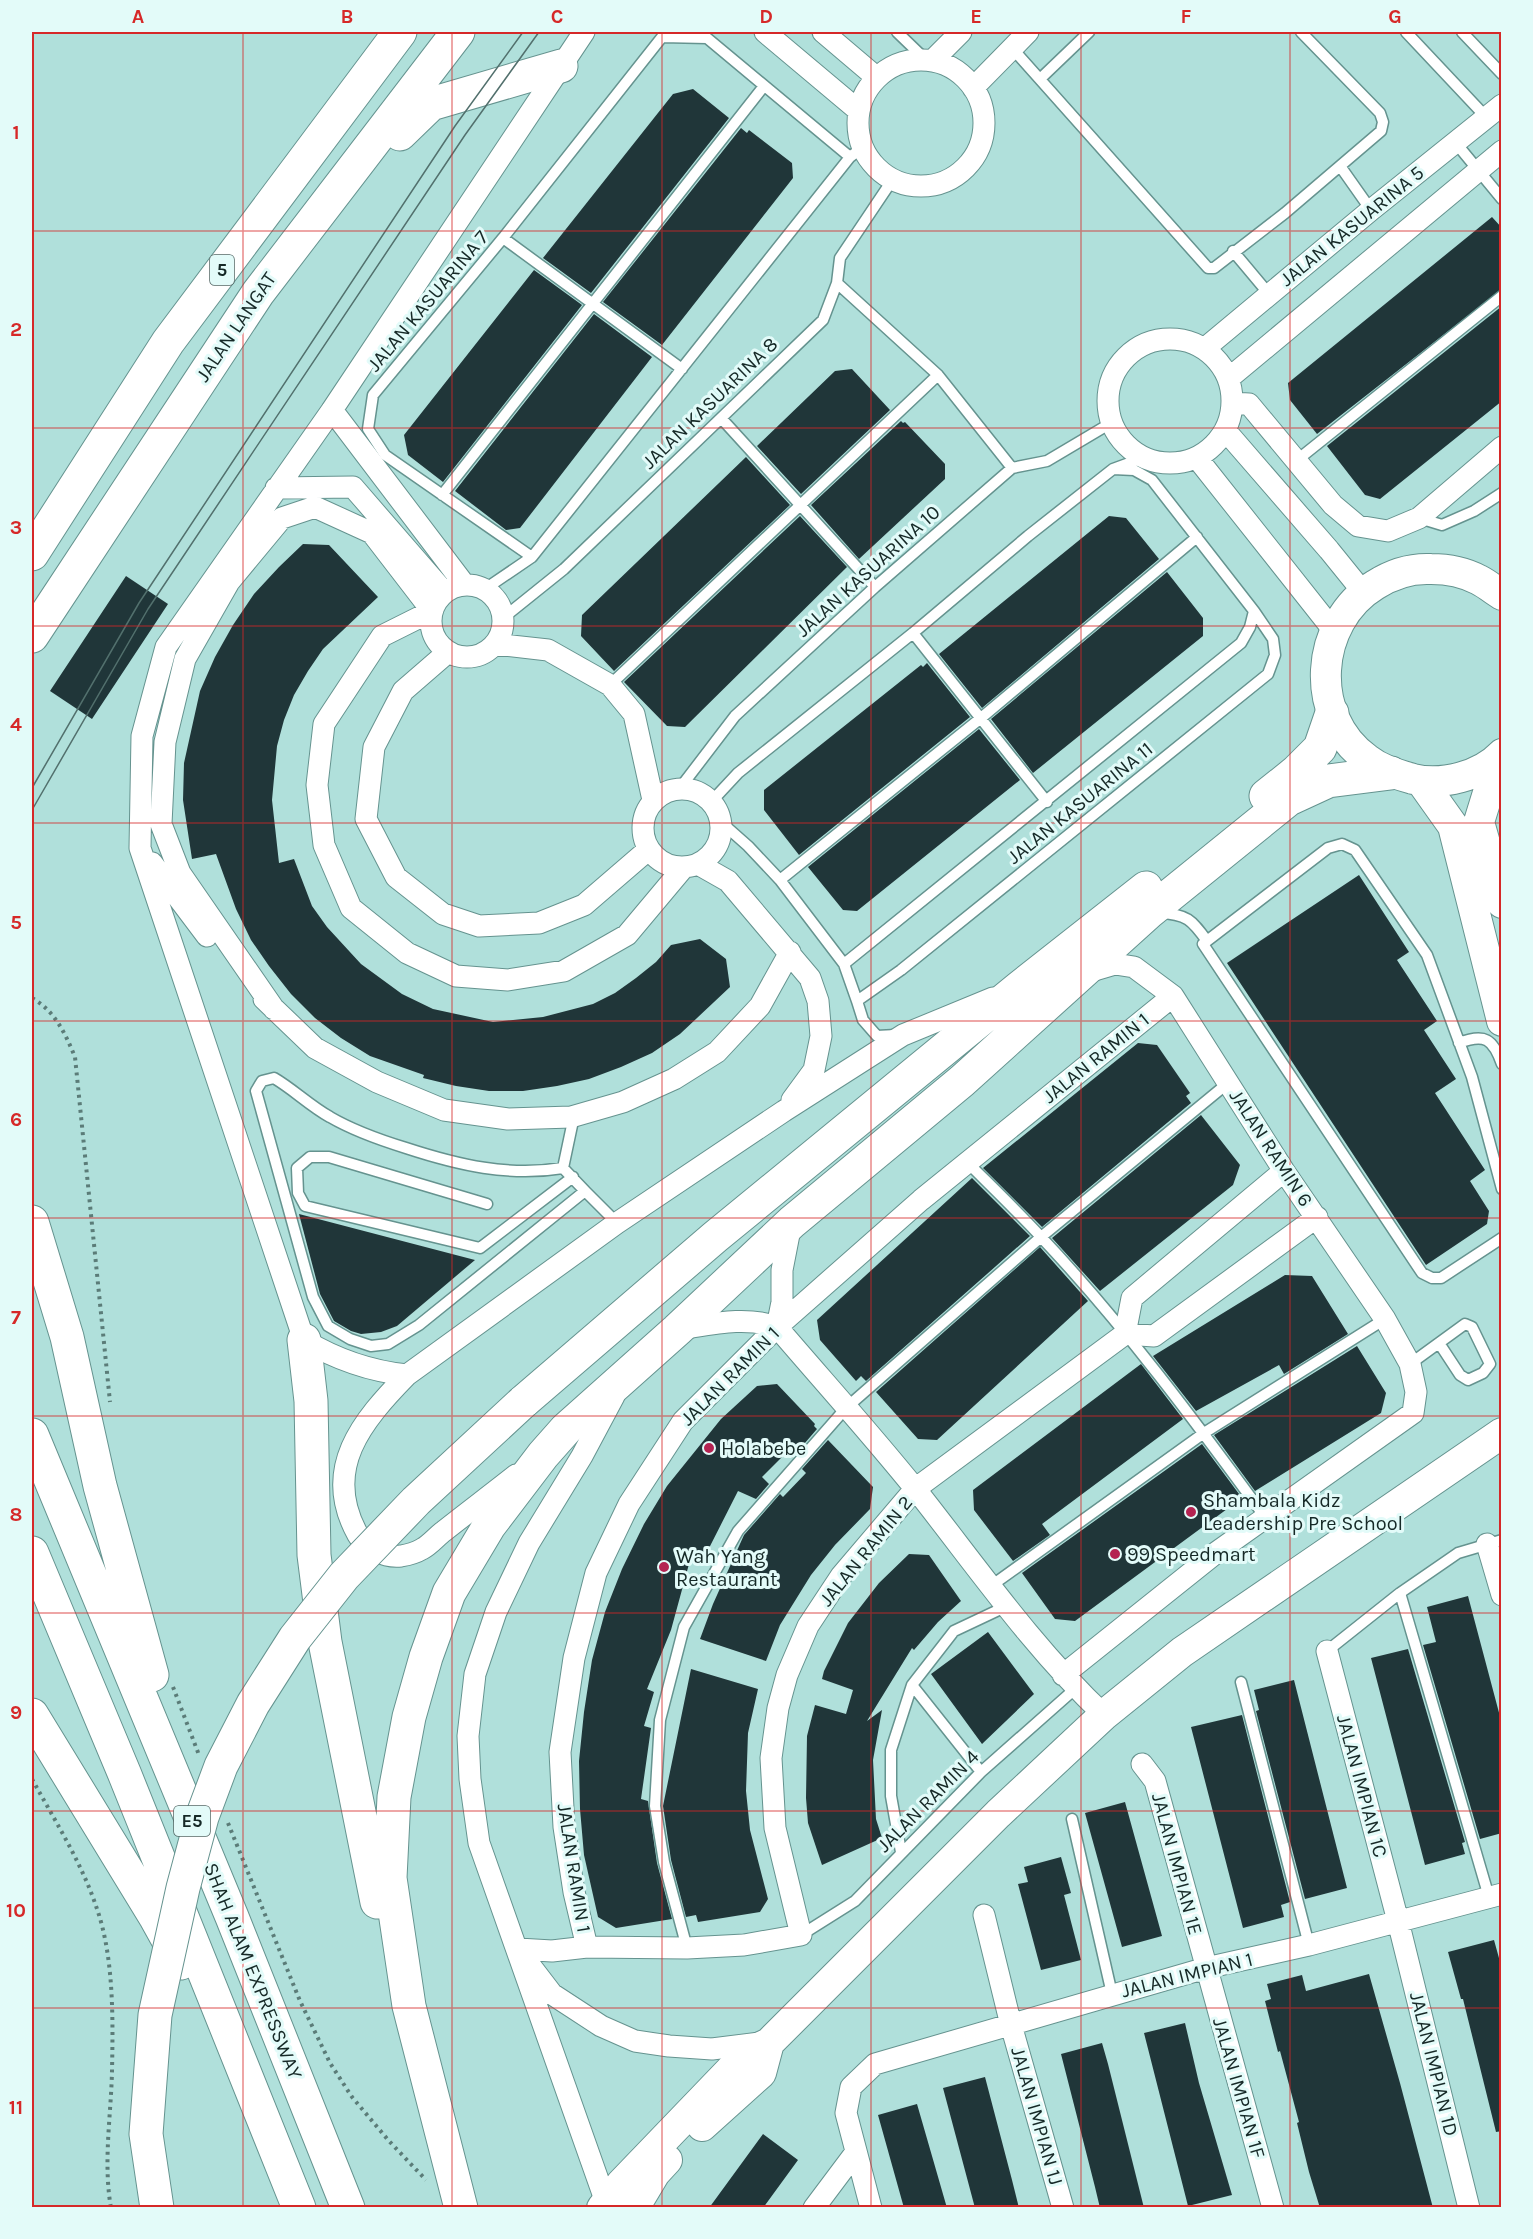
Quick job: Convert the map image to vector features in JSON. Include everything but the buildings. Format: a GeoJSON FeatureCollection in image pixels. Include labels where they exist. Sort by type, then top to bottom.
{"type":"FeatureCollection","features":[{"type":"Feature","properties":{"kind":"highway","name":"5"},"geometry":{"type":"LineString","coordinates":[[32,554],[43,525],[168,342],[400,32]]}},
{"type":"Feature","properties":{"kind":"highway","name":"JALAN LANGAT"},"geometry":{"type":"LineString","coordinates":[[32,636],[258,293],[458,32]]}},
{"type":"Feature","properties":{"kind":"highway"},"geometry":{"type":"LineString","coordinates":[[311,221],[430,104],[561,66]]}},
{"type":"Feature","properties":{"kind":"highway"},"geometry":{"type":"LineString","coordinates":[[157,2208],[146,2134],[155,2015],[183,1888],[202,1817],[221,1766],[252,1704],[295,1638],[344,1576],[416,1501],[523,1402],[715,1237],[1018,988],[1296,772],[1320,748],[1332,712]]}},
{"type":"Feature","properties":{"kind":"highway"},"geometry":{"type":"LineString","coordinates":[[410,2006],[390,1878],[394,1797],[409,1717],[426,1657],[449,1593],[489,1526],[543,1455],[566,1429],[677,1330],[792,1222],[962,1082],[1148,913],[1289,799],[1328,781],[1406,777]]}},
{"type":"Feature","properties":{"kind":"highway"},"geometry":{"type":"LineString","coordinates":[[32,1222],[67,1337],[100,1486],[142,1646],[232,1917]]}},
{"type":"Feature","properties":{"kind":"highway"},"geometry":{"type":"LineString","coordinates":[[304,1340],[311,1401],[315,1555],[325,1642],[375,1893],[410,2006],[461,2208]]}},
{"type":"Feature","properties":{"kind":"highway","name":"SHAH ALAM EXPRESSWAY"},"geometry":{"type":"LineString","coordinates":[[32,1436],[232,1917],[348,2208]]}},
{"type":"Feature","properties":{"kind":"highway","name":"E5"},"geometry":{"type":"LineString","coordinates":[[32,1552],[125,1775],[299,2208]]}},
{"type":"Feature","properties":{"kind":"highway"},"geometry":{"type":"LineString","coordinates":[[32,1715],[156,1918],[250,2084]]}},
{"type":"Feature","properties":{"kind":"street"},"geometry":{"type":"LineString","coordinates":[[407,1375],[364,1368],[323,1351],[304,1340],[140,848],[142,736],[166,647],[333,410],[584,32]]}},
{"type":"Feature","properties":{"kind":"street"},"geometry":{"type":"LineString","coordinates":[[765,32],[859,111]]}},
{"type":"Feature","properties":{"kind":"street"},"geometry":{"type":"LineString","coordinates":[[823,32],[876,77]]}},
{"type":"Feature","properties":{"kind":"street"},"geometry":{"type":"LineString","coordinates":[[930,60],[961,32]]}},
{"type":"Feature","properties":{"kind":"street"},"geometry":{"type":"LineString","coordinates":[[973,88],[1028,32]]}},
{"type":"Feature","properties":{"kind":"street"},"geometry":{"type":"LineString","coordinates":[[930,60],[956,70],[973,88],[979,99],[984,124],[978,149],[963,169],[953,177],[930,185],[917,186],[893,179],[857,152],[859,111],[865,93],[876,77],[903,62],[930,60]]}},
{"type":"Feature","properties":{"kind":"street","name":"JALAN KASUARINA 5"},"geometry":{"type":"LineString","coordinates":[[1204,349],[1494,111]]}},
{"type":"Feature","properties":{"kind":"street","name":"JALAN KASUARINA 5"},"geometry":{"type":"LineString","coordinates":[[1228,379],[1502,151]]}},
{"type":"Feature","properties":{"kind":"street"},"geometry":{"type":"LineString","coordinates":[[1164,339],[1191,343],[1204,349],[1218,362],[1228,379],[1232,403],[1225,430],[1213,446],[1197,458],[1170,464],[1143,458],[1119,437],[1112,423],[1108,409],[1108,395],[1117,368],[1131,352],[1150,342],[1164,339]]}},
{"type":"Feature","properties":{"kind":"street"},"geometry":{"type":"LineString","coordinates":[[1232,403],[1249,404],[1333,505],[1358,526],[1388,531],[1419,519],[1502,447]]}},
{"type":"Feature","properties":{"kind":"street"},"geometry":{"type":"LineString","coordinates":[[333,410],[464,584]]}},
{"type":"Feature","properties":{"kind":"street"},"geometry":{"type":"LineString","coordinates":[[1225,430],[1363,592]]}},
{"type":"Feature","properties":{"kind":"street"},"geometry":{"type":"LineString","coordinates":[[1197,458],[1334,631]]}},
{"type":"Feature","properties":{"kind":"street"},"geometry":{"type":"LineString","coordinates":[[276,488],[353,487],[444,592]]}},
{"type":"Feature","properties":{"kind":"street"},"geometry":{"type":"LineString","coordinates":[[274,1009],[180,873],[161,824],[165,742],[185,660],[229,582],[282,518],[315,507],[372,533],[432,611]]}},
{"type":"Feature","properties":{"kind":"street"},"geometry":{"type":"LineString","coordinates":[[1494,581],[1449,569],[1418,568],[1389,576],[1363,592],[1346,610],[1334,631],[1326,658],[1325,686],[1332,712],[1346,738],[1366,759],[1406,777],[1449,780],[1475,772],[1500,756]]}},
{"type":"Feature","properties":{"kind":"street"},"geometry":{"type":"LineString","coordinates":[[464,584],[485,589],[497,602],[503,618],[503,627],[495,644],[478,656],[468,658],[448,652],[439,644],[430,622],[436,601],[444,592],[464,584]]}},
{"type":"Feature","properties":{"kind":"street"},"geometry":{"type":"LineString","coordinates":[[432,611],[382,636],[324,724],[317,785],[324,845],[351,908],[407,953],[456,976],[508,980],[564,971],[627,935],[691,866],[707,858],[714,850],[719,840],[722,823],[711,802],[703,794],[680,788],[670,789],[653,800],[642,824],[643,837],[649,849],[664,863],[691,866],[728,881],[810,978],[818,1001],[821,1036],[814,1070],[784,1111]]}},
{"type":"Feature","properties":{"kind":"street"},"geometry":{"type":"LineString","coordinates":[[495,644],[548,650],[610,685],[634,714],[653,800]]}},
{"type":"Feature","properties":{"kind":"street"},"geometry":{"type":"LineString","coordinates":[[448,652],[403,691],[374,747],[366,819],[396,877],[443,914],[479,926],[539,923],[584,905],[649,849]]}},
{"type":"Feature","properties":{"kind":"street"},"geometry":{"type":"LineString","coordinates":[[1500,756],[1479,822],[1502,903]]}},
{"type":"Feature","properties":{"kind":"street"},"geometry":{"type":"LineString","coordinates":[[1406,777],[1453,826],[1502,1021]]}},
{"type":"Feature","properties":{"kind":"street"},"geometry":{"type":"LineString","coordinates":[[140,848],[223,957],[315,1048],[377,1082],[444,1110],[508,1119],[574,1116],[623,1102],[675,1079],[717,1052],[760,1006],[789,952]]}},
{"type":"Feature","properties":{"kind":"street","name":"JALAN RAMIN 6"},"geometry":{"type":"LineString","coordinates":[[1079,975],[1115,964],[1134,967],[1173,996],[1284,1171],[1317,1216],[1385,1319],[1410,1364],[1416,1392],[1413,1413],[1265,1517]]}},
{"type":"Feature","properties":{"kind":"street"},"geometry":{"type":"LineString","coordinates":[[543,1455],[423,1549],[402,1556],[386,1556],[362,1541],[349,1520],[343,1498],[343,1475],[349,1449],[365,1423],[407,1375],[617,1223],[784,1111],[903,1035],[1018,988]]}},
{"type":"Feature","properties":{"kind":"street","name":"JALAN RAMIN 1"},"geometry":{"type":"LineString","coordinates":[[587,1947],[574,1892],[564,1827],[560,1752],[574,1658],[596,1573],[628,1504],[683,1421],[777,1327],[921,1200],[1173,996]]}},
{"type":"Feature","properties":{"kind":"street"},"geometry":{"type":"LineString","coordinates":[[1284,1171],[1132,1298],[1125,1334],[1154,1336],[1317,1216]]}},
{"type":"Feature","properties":{"kind":"street"},"geometry":{"type":"LineString","coordinates":[[777,1327],[782,1302],[782,1270],[792,1222]]}},
{"type":"Feature","properties":{"kind":"street"},"geometry":{"type":"LineString","coordinates":[[677,1330],[732,1321],[763,1322],[777,1327],[915,1489],[1070,1682],[1104,1715]]}},
{"type":"Feature","properties":{"kind":"street","name":"JALAN RAMIN 2"},"geometry":{"type":"LineString","coordinates":[[801,1935],[775,1827],[771,1758],[777,1708],[787,1675],[808,1626],[841,1575],[915,1489],[1125,1334]]}},
{"type":"Feature","properties":{"kind":"street"},"geometry":{"type":"LineString","coordinates":[[622,1380],[582,1456],[529,1543],[496,1612],[476,1674],[468,1736],[470,1779],[479,1844],[518,1949],[605,2205],[746,2054],[769,2043],[998,1814],[1104,1715],[1182,1652],[1502,1433]]}},
{"type":"Feature","properties":{"kind":"street"},"geometry":{"type":"LineString","coordinates":[[1070,1682],[1217,1552],[1265,1517]]}},
{"type":"Feature","properties":{"kind":"street"},"geometry":{"type":"LineString","coordinates":[[1494,1542],[1502,1594]]}},
{"type":"Feature","properties":{"kind":"street","name":"JALAN IMPIAN 1C"},"geometry":{"type":"LineString","coordinates":[[1327,1651],[1398,1921]]}},
{"type":"Feature","properties":{"kind":"street","name":"JALAN IMPIAN 1E"},"geometry":{"type":"LineString","coordinates":[[1142,1764],[1155,1781],[1206,1968]]}},
{"type":"Feature","properties":{"kind":"street","name":"JALAN IMPIAN 1"},"geometry":{"type":"LineString","coordinates":[[856,2152],[846,2113],[851,2087],[875,2064],[1206,1968],[1309,1945],[1495,1895]]}},
{"type":"Feature","properties":{"kind":"street","name":"JALAN IMPIAN 1J"},"geometry":{"type":"LineString","coordinates":[[984,1915],[1011,2025],[1063,2208]]}},
{"type":"Feature","properties":{"kind":"street","name":"JALAN IMPIAN 1D"},"geometry":{"type":"LineString","coordinates":[[1398,1921],[1469,2208]]}},
{"type":"Feature","properties":{"kind":"street"},"geometry":{"type":"LineString","coordinates":[[518,1949],[552,1951],[587,1947],[687,1948],[744,1945],[801,1935]]}},
{"type":"Feature","properties":{"kind":"street"},"geometry":{"type":"LineString","coordinates":[[518,1949],[552,1994],[601,2026],[635,2041],[712,2049],[769,2043]]}},
{"type":"Feature","properties":{"kind":"street","name":"JALAN IMPIAN 1F"},"geometry":{"type":"LineString","coordinates":[[1206,1968],[1273,2208]]}},
{"type":"Feature","properties":{"kind":"street"},"geometry":{"type":"LineString","coordinates":[[634,2208],[655,2173],[667,2160],[761,2073],[769,2043]]}},
{"type":"Feature","properties":{"kind":"street"},"geometry":{"type":"LineString","coordinates":[[814,2208],[856,2152]]}},
{"type":"Feature","properties":{"kind":"street"},"geometry":{"type":"LineString","coordinates":[[856,2152],[871,2208]]}},
{"type":"Feature","properties":{"kind":"lane"},"geometry":{"type":"LineString","coordinates":[[662,36],[675,32]]}},
{"type":"Feature","properties":{"kind":"lane"},"geometry":{"type":"LineString","coordinates":[[897,32],[930,60]]}},
{"type":"Feature","properties":{"kind":"lane"},"geometry":{"type":"LineString","coordinates":[[1041,78],[1089,32]]}},
{"type":"Feature","properties":{"kind":"lane"},"geometry":{"type":"LineString","coordinates":[[1012,48],[1208,268],[1214,268],[1233,251],[1286,213],[1380,131],[1383,122],[1380,113],[1301,32]]}},
{"type":"Feature","properties":{"kind":"lane"},"geometry":{"type":"LineString","coordinates":[[1406,32],[1494,111]]}},
{"type":"Feature","properties":{"kind":"lane"},"geometry":{"type":"LineString","coordinates":[[1462,32],[1502,74]]}},
{"type":"Feature","properties":{"kind":"lane"},"geometry":{"type":"LineString","coordinates":[[662,36],[707,38],[764,86],[857,152]]}},
{"type":"Feature","properties":{"kind":"lane","name":"JALAN KASUARINA 7"},"geometry":{"type":"LineString","coordinates":[[532,557],[385,455],[368,429],[373,395],[503,238],[662,36]]}},
{"type":"Feature","properties":{"kind":"lane"},"geometry":{"type":"LineString","coordinates":[[442,495],[764,86]]}},
{"type":"Feature","properties":{"kind":"lane"},"geometry":{"type":"LineString","coordinates":[[1455,142],[1502,199]]}},
{"type":"Feature","properties":{"kind":"lane","name":"JALAN KASUARINA 8"},"geometry":{"type":"LineString","coordinates":[[485,589],[532,557],[857,152]]}},
{"type":"Feature","properties":{"kind":"lane"},"geometry":{"type":"LineString","coordinates":[[1340,166],[1371,210]]}},
{"type":"Feature","properties":{"kind":"lane","name":"JALAN KASUARINA 8"},"geometry":{"type":"LineString","coordinates":[[503,618],[564,569],[823,320],[837,283],[840,258],[893,179]]}},
{"type":"Feature","properties":{"kind":"lane"},"geometry":{"type":"LineString","coordinates":[[503,238],[682,369]]}},
{"type":"Feature","properties":{"kind":"lane"},"geometry":{"type":"LineString","coordinates":[[1233,251],[1269,294]]}},
{"type":"Feature","properties":{"kind":"lane"},"geometry":{"type":"LineString","coordinates":[[837,283],[938,375],[1012,468]]}},
{"type":"Feature","properties":{"kind":"lane"},"geometry":{"type":"LineString","coordinates":[[1296,461],[1502,296]]}},
{"type":"Feature","properties":{"kind":"lane"},"geometry":{"type":"LineString","coordinates":[[610,685],[938,375]]}},
{"type":"Feature","properties":{"kind":"lane"},"geometry":{"type":"LineString","coordinates":[[721,418],[875,587]]}},
{"type":"Feature","properties":{"kind":"lane","name":"JALAN KASUARINA 10"},"geometry":{"type":"LineString","coordinates":[[680,788],[735,716],[875,587],[1012,468],[1047,461],[1112,423]]}},
{"type":"Feature","properties":{"kind":"lane"},"geometry":{"type":"LineString","coordinates":[[711,802],[738,773],[913,633],[1028,536],[1113,469],[1143,458]]}},
{"type":"Feature","properties":{"kind":"lane","name":"JALAN KASUARINA 11"},"geometry":{"type":"LineString","coordinates":[[857,1001],[901,969],[1268,674],[1275,655],[1274,639],[1254,611],[1152,480],[1134,470],[1113,469]]}},
{"type":"Feature","properties":{"kind":"lane"},"geometry":{"type":"LineString","coordinates":[[1419,519],[1442,525],[1474,511],[1502,493]]}},
{"type":"Feature","properties":{"kind":"lane"},"geometry":{"type":"LineString","coordinates":[[780,880],[981,718],[1197,537]]}},
{"type":"Feature","properties":{"kind":"lane","name":"JALAN KASUARINA 11"},"geometry":{"type":"LineString","coordinates":[[844,963],[1047,802],[1241,643],[1250,627],[1254,611]]}},
{"type":"Feature","properties":{"kind":"lane"},"geometry":{"type":"LineString","coordinates":[[913,633],[1047,802]]}},
{"type":"Feature","properties":{"kind":"lane"},"geometry":{"type":"LineString","coordinates":[[722,823],[748,846],[780,880],[844,963],[863,1020],[877,1036],[903,1035]]}},
{"type":"Feature","properties":{"kind":"lane"},"geometry":{"type":"LineString","coordinates":[[1502,1189],[1472,1077],[1427,955],[1355,850],[1342,844],[1328,848],[1203,944],[1422,1273],[1432,1278],[1441,1278],[1502,1238]]}},
{"type":"Feature","properties":{"kind":"lane"},"geometry":{"type":"LineString","coordinates":[[1148,913],[1173,914],[1191,919],[1207,941]]}},
{"type":"Feature","properties":{"kind":"lane"},"geometry":{"type":"LineString","coordinates":[[1459,1043],[1473,1038],[1486,1039],[1496,1047],[1502,1064]]}},
{"type":"Feature","properties":{"kind":"lane"},"geometry":{"type":"LineString","coordinates":[[563,1168],[545,1171],[502,1172],[447,1161],[368,1136],[329,1117],[274,1078],[262,1081],[256,1091],[314,1297],[328,1326],[350,1339],[370,1346],[388,1344],[419,1325],[585,1191]]}},
{"type":"Feature","properties":{"kind":"lane"},"geometry":{"type":"LineString","coordinates":[[687,1948],[664,1862],[655,1806],[660,1720],[684,1627],[738,1531],[846,1408],[1041,1237],[1228,1083]]}},
{"type":"Feature","properties":{"kind":"lane"},"geometry":{"type":"LineString","coordinates":[[563,1168],[574,1116]]}},
{"type":"Feature","properties":{"kind":"lane"},"geometry":{"type":"LineString","coordinates":[[487,1204],[329,1157],[310,1157],[297,1168],[298,1193],[305,1206],[480,1248],[573,1177]]}},
{"type":"Feature","properties":{"kind":"lane"},"geometry":{"type":"LineString","coordinates":[[968,1162],[1041,1237],[1125,1334],[1204,1433],[1265,1517]]}},
{"type":"Feature","properties":{"kind":"lane"},"geometry":{"type":"LineString","coordinates":[[563,1168],[617,1223]]}},
{"type":"Feature","properties":{"kind":"lane"},"geometry":{"type":"LineString","coordinates":[[991,1586],[1204,1433],[1385,1319]]}},
{"type":"Feature","properties":{"kind":"lane"},"geometry":{"type":"LineString","coordinates":[[1410,1364],[1465,1324],[1472,1327],[1490,1364],[1483,1373],[1468,1380],[1460,1375],[1439,1343]]}},
{"type":"Feature","properties":{"kind":"lane"},"geometry":{"type":"LineString","coordinates":[[1327,1651],[1400,1593],[1458,1553],[1494,1542]]}},
{"type":"Feature","properties":{"kind":"lane"},"geometry":{"type":"LineString","coordinates":[[1400,1593],[1495,1895]]}},
{"type":"Feature","properties":{"kind":"lane"},"geometry":{"type":"LineString","coordinates":[[901,1852],[891,1796],[891,1749],[912,1685],[954,1631],[1007,1606]]}},
{"type":"Feature","properties":{"kind":"lane","name":"JALAN RAMIN 4"},"geometry":{"type":"LineString","coordinates":[[801,1935],[855,1901],[1070,1682]]}},
{"type":"Feature","properties":{"kind":"lane"},"geometry":{"type":"LineString","coordinates":[[1241,1682],[1309,1945]]}},
{"type":"Feature","properties":{"kind":"lane"},"geometry":{"type":"LineString","coordinates":[[912,1685],[981,1772]]}},
{"type":"Feature","properties":{"kind":"lane"},"geometry":{"type":"LineString","coordinates":[[1071,1819],[1112,1994]]}},
{"type":"Feature","properties":{"kind":"path"},"geometry":{"type":"LineString","coordinates":[[32,998],[54,1016],[66,1034],[75,1057],[110,1407]]}},
{"type":"Feature","properties":{"kind":"path"},"geometry":{"type":"LineString","coordinates":[[171,1684],[200,1756]]}},
{"type":"Feature","properties":{"kind":"path"},"geometry":{"type":"LineString","coordinates":[[32,1779],[79,1866],[97,1908],[105,1937],[112,2018],[108,2161],[111,2208]]}},
{"type":"Feature","properties":{"kind":"path"},"geometry":{"type":"LineString","coordinates":[[227,1822],[300,2001],[330,2063],[352,2097],[389,2141],[430,2183]]}},
{"type":"Feature","properties":{"kind":"tram line"},"geometry":{"type":"LineString","coordinates":[[32,788],[139,603],[455,126],[523,32]]}},
{"type":"Feature","properties":{"kind":"tram line"},"geometry":{"type":"LineString","coordinates":[[32,810],[148,609],[465,135],[539,32]]}},
{"type":"Feature","properties":{"kind":"place","name":"Holabebe"},"geometry":{"type":"Point","coordinates":[709,1448]}},
{"type":"Feature","properties":{"kind":"place","name":"Shambala Kidz Leadership Pre School"},"geometry":{"type":"Point","coordinates":[1191,1512]}},
{"type":"Feature","properties":{"kind":"place","name":"99 Speedmart"},"geometry":{"type":"Point","coordinates":[1115,1554]}},
{"type":"Feature","properties":{"kind":"place","name":"Wah Yang Restaurant"},"geometry":{"type":"Point","coordinates":[664,1567]}}]}
